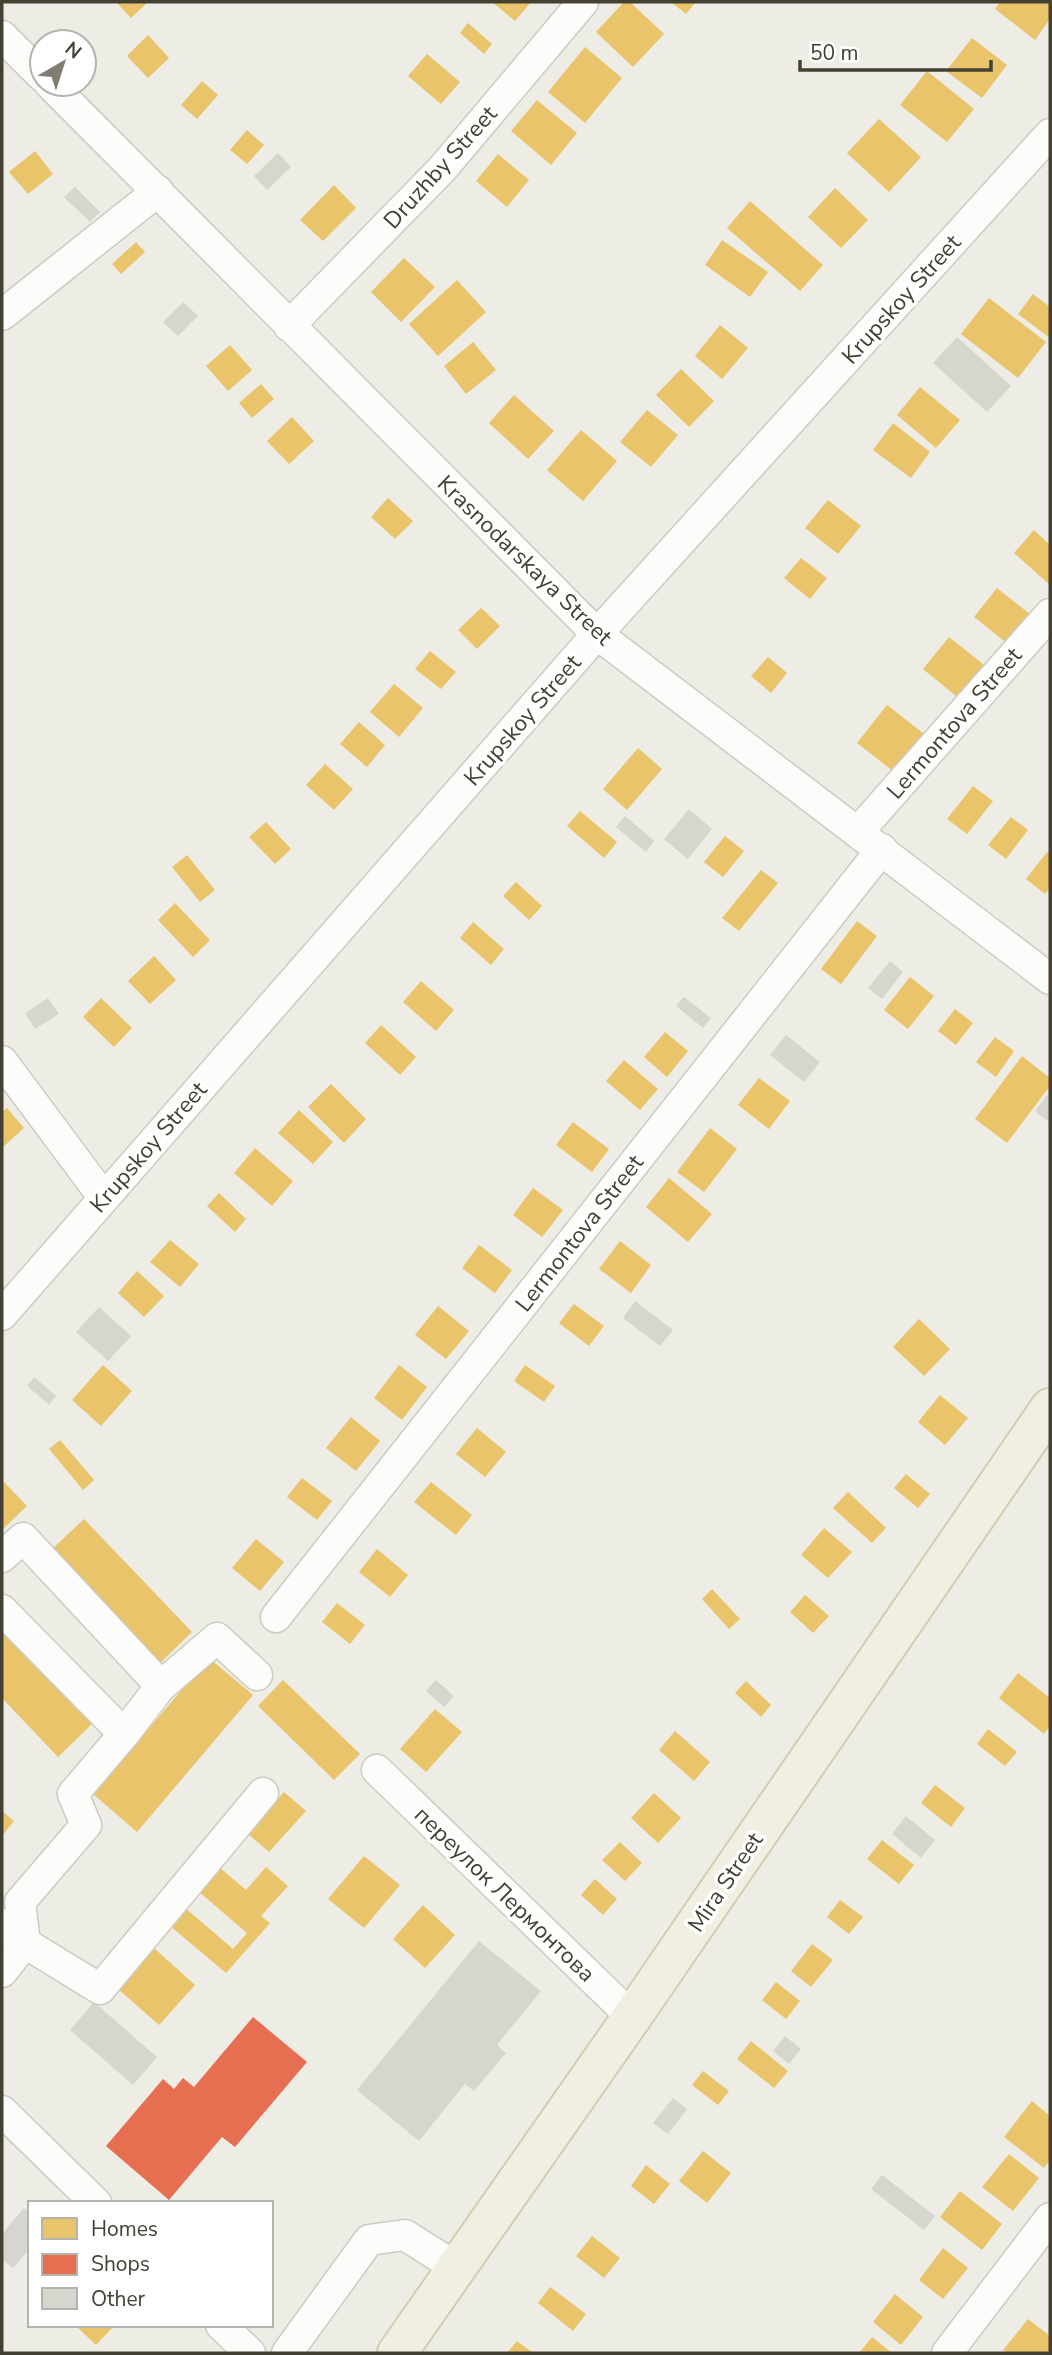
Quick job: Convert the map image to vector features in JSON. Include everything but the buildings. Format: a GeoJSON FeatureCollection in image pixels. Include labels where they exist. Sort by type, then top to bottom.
{"type":"FeatureCollection","features":[{"type":"Feature","properties":{"kind":"main road","name":"Mira Street"},"geometry":{"type":"LineString","coordinates":[[397,2353],[632,2017],[1050,1408]]}},
{"type":"Feature","properties":{"kind":"street","name":"Druzhby Street"},"geometry":{"type":"LineString","coordinates":[[289,326],[443,168],[583,2]]}},
{"type":"Feature","properties":{"kind":"street"},"geometry":{"type":"LineString","coordinates":[[2,36],[28,62]]}},
{"type":"Feature","properties":{"kind":"street","name":"Krasnodarskaya Street"},"geometry":{"type":"LineString","coordinates":[[64,98],[597,634],[1050,979]]}},
{"type":"Feature","properties":{"kind":"street","name":"Krupskoy Street"},"geometry":{"type":"LineString","coordinates":[[2,1315],[597,634],[1050,134]]}},
{"type":"Feature","properties":{"kind":"street"},"geometry":{"type":"LineString","coordinates":[[2,315],[158,191]]}},
{"type":"Feature","properties":{"kind":"street","name":"Lermontova Street"},"geometry":{"type":"LineString","coordinates":[[276,1617],[870,840],[1050,614]]}},
{"type":"Feature","properties":{"kind":"street"},"geometry":{"type":"LineString","coordinates":[[2,1062],[104,1198]]}},
{"type":"Feature","properties":{"kind":"street"},"geometry":{"type":"LineString","coordinates":[[2,1557],[23,1538],[161,1686]]}},
{"type":"Feature","properties":{"kind":"street"},"geometry":{"type":"LineString","coordinates":[[2,1610],[124,1734]]}},
{"type":"Feature","properties":{"kind":"street"},"geometry":{"type":"LineString","coordinates":[[2,1972],[25,1943],[20,1902],[86,1825],[74,1794],[161,1686],[216,1638],[257,1675]]}},
{"type":"Feature","properties":{"kind":"street","name":"переулок Лермонтова"},"geometry":{"type":"LineString","coordinates":[[377,1770],[632,2017]]}},
{"type":"Feature","properties":{"kind":"street"},"geometry":{"type":"LineString","coordinates":[[2,1924],[25,1943],[100,1989],[263,1793]]}},
{"type":"Feature","properties":{"kind":"street"},"geometry":{"type":"LineString","coordinates":[[2,2111],[94,2201]]}},
{"type":"Feature","properties":{"kind":"street"},"geometry":{"type":"LineString","coordinates":[[947,2353],[1050,2218]]}},
{"type":"Feature","properties":{"kind":"street"},"geometry":{"type":"LineString","coordinates":[[287,2353],[369,2240],[405,2235],[457,2268]]}},
{"type":"Feature","properties":{"kind":"street"},"geometry":{"type":"LineString","coordinates":[[223,2327],[250,2353]]}}]}
